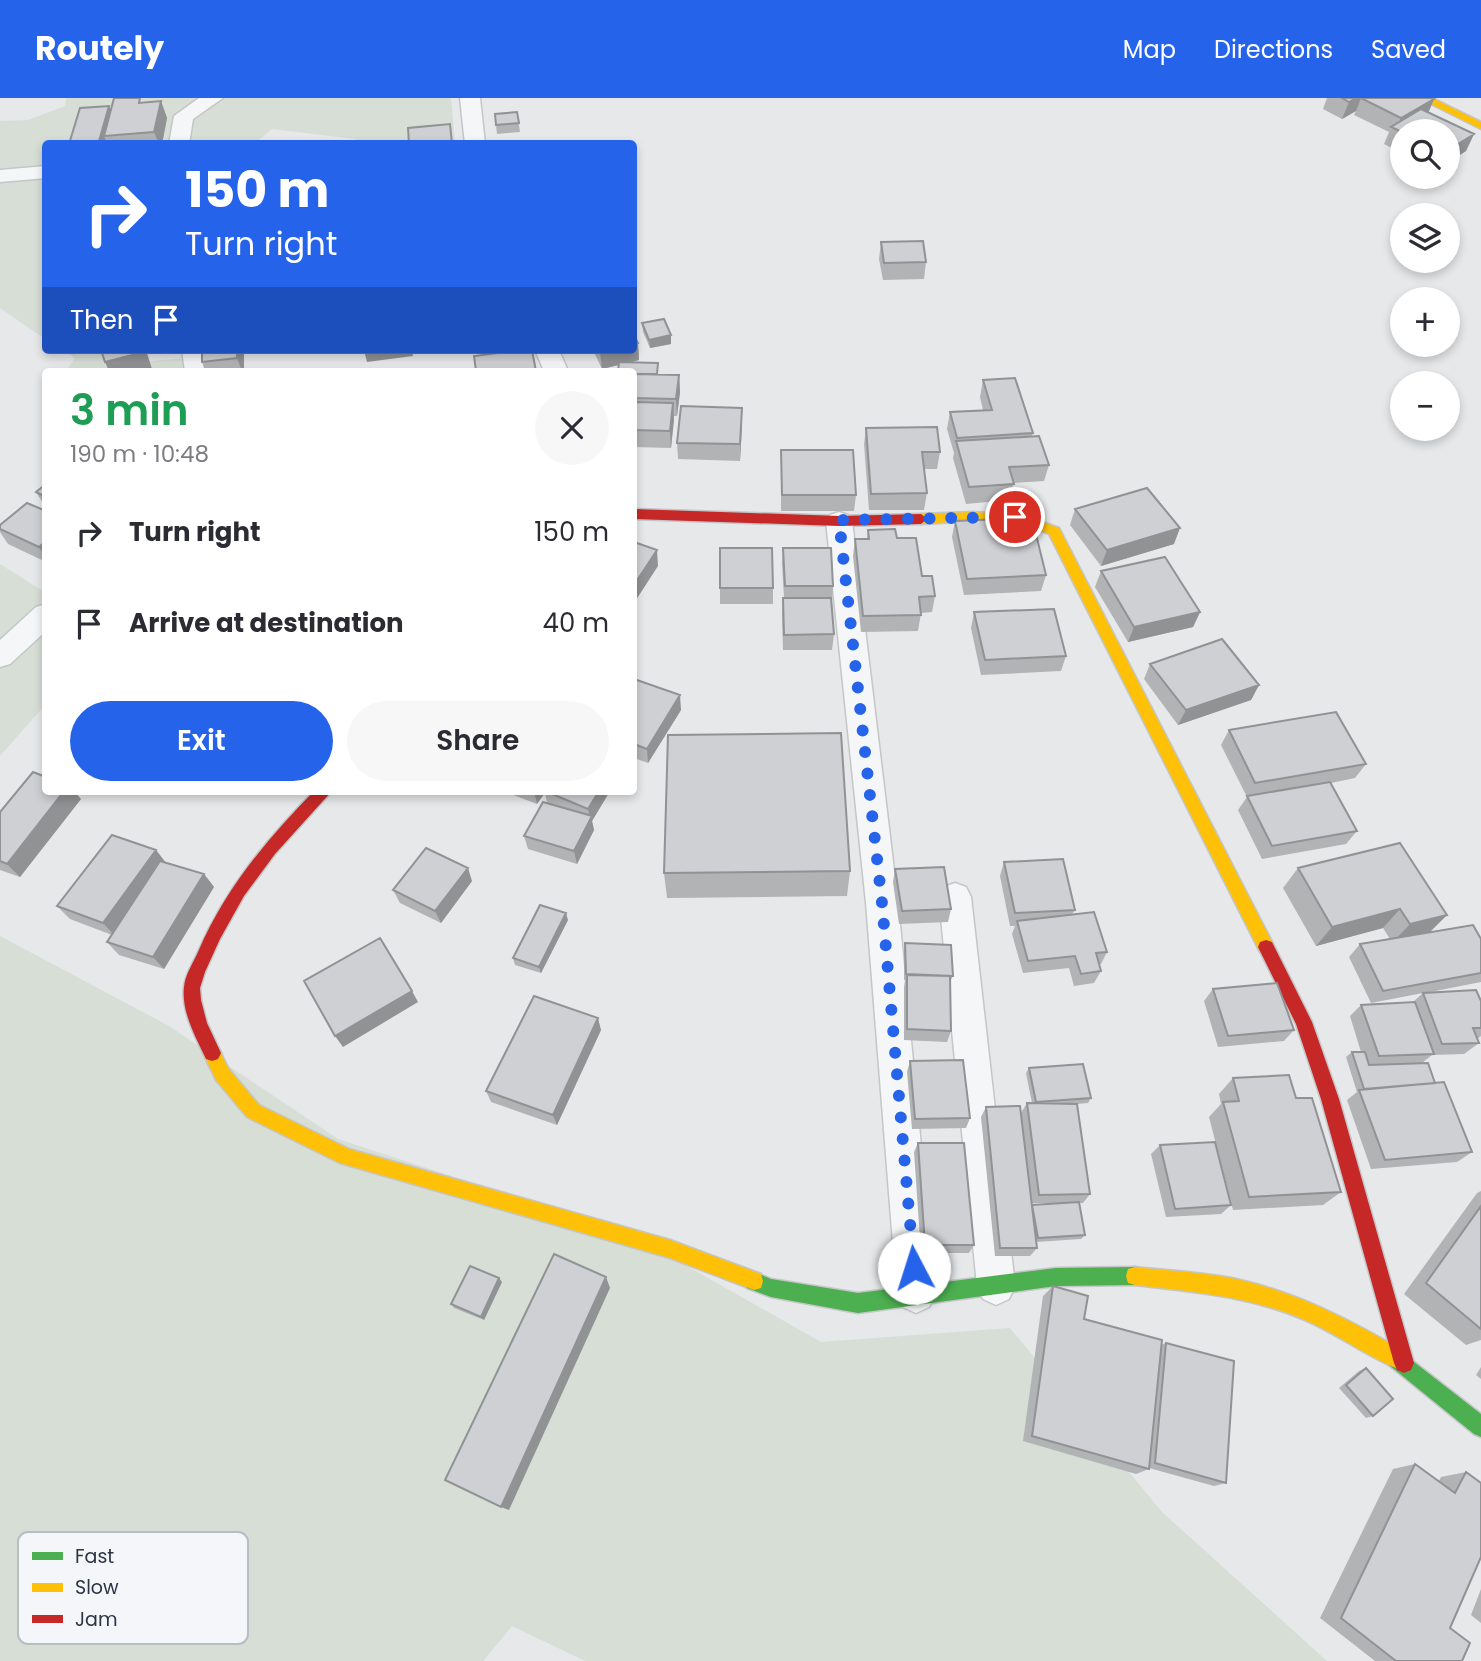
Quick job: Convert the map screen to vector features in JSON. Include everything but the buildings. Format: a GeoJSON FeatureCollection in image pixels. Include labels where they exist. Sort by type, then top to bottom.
{"type":"FeatureCollection","features":[{"type":"Feature","properties":{"kind":"street"},"geometry":{"type":"LineString","coordinates":[[180,140],[184,116],[213,98]]}},
{"type":"Feature","properties":{"kind":"street"},"geometry":{"type":"LineString","coordinates":[[470,98],[475,140]]}},
{"type":"Feature","properties":{"kind":"street"},"geometry":{"type":"LineString","coordinates":[[1424,98],[1481,126]]}},
{"type":"Feature","properties":{"kind":"street"},"geometry":{"type":"LineString","coordinates":[[0,176],[42,172]]}},
{"type":"Feature","properties":{"kind":"street"},"geometry":{"type":"LineString","coordinates":[[637,514],[839,520],[1015,517],[1037,521],[1054,531],[1304,1022],[1330,1099],[1404,1363]]}},
{"type":"Feature","properties":{"kind":"street"},"geometry":{"type":"LineString","coordinates":[[839,520],[882,903],[916,1294]]}},
{"type":"Feature","properties":{"kind":"street"},"geometry":{"type":"LineString","coordinates":[[0,656],[42,618]]}},
{"type":"Feature","properties":{"kind":"street"},"geometry":{"type":"LineString","coordinates":[[320,795],[277,838],[240,885],[215,927],[191,989],[200,1028],[222,1074],[253,1111],[346,1157],[670,1249],[771,1288],[814,1297],[858,1303],[1056,1277],[1129,1275],[1249,1291],[1299,1306],[1355,1333],[1404,1363],[1481,1427]]}},
{"type":"Feature","properties":{"kind":"street"},"geometry":{"type":"LineString","coordinates":[[955,897],[996,1286]]}},
{"type":"Feature","properties":{"kind":"shaded area"},"geometry":{"type":"Polygon","coordinates":[[[66,98],[451,98],[455,140],[356,140],[272,129],[259,140],[42,140],[42,337],[0,308],[0,121],[28,120],[65,106],[66,98]]]}},
{"type":"Feature","properties":{"kind":"shaded area"},"geometry":{"type":"Polygon","coordinates":[[[69,354],[115,354],[118,364],[197,357],[198,368],[68,368],[75,358],[69,354]]]}},
{"type":"Feature","properties":{"kind":"shaded area"},"geometry":{"type":"Polygon","coordinates":[[[0,564],[42,590],[42,708],[0,756],[0,564]]]}},
{"type":"Feature","properties":{"kind":"shaded area"},"geometry":{"type":"Polygon","coordinates":[[[0,936],[169,1026],[338,1139],[634,1236],[821,1342],[1010,1328],[1162,1512],[1327,1661],[585,1661],[512,1626],[483,1661],[0,1661],[0,936]]]}},
{"type":"Feature","properties":{"kind":"traffic: fast"},"geometry":{"type":"LineString","coordinates":[[754,1281],[771,1288],[858,1303],[1056,1277],[1135,1276]]}},
{"type":"Feature","properties":{"kind":"traffic: fast"},"geometry":{"type":"LineString","coordinates":[[1396,1358],[1481,1427]]}},
{"type":"Feature","properties":{"kind":"traffic: slow"},"geometry":{"type":"LineString","coordinates":[[1424,98],[1481,126]]}},
{"type":"Feature","properties":{"kind":"traffic: slow"},"geometry":{"type":"LineString","coordinates":[[921,519],[1006,517],[1023,519],[1054,531],[1266,947]]}},
{"type":"Feature","properties":{"kind":"traffic: slow"},"geometry":{"type":"LineString","coordinates":[[212,1053],[222,1074],[253,1111],[346,1157],[670,1249],[754,1281]]}},
{"type":"Feature","properties":{"kind":"traffic: slow"},"geometry":{"type":"LineString","coordinates":[[1135,1276],[1223,1286],[1271,1297],[1326,1319],[1396,1358]]}},
{"type":"Feature","properties":{"kind":"traffic: jam"},"geometry":{"type":"LineString","coordinates":[[637,514],[839,521],[921,519]]}},
{"type":"Feature","properties":{"kind":"traffic: jam"},"geometry":{"type":"LineString","coordinates":[[212,1053],[194,1008],[192,988],[197,972],[213,936],[239,891],[270,849],[320,795]]}},
{"type":"Feature","properties":{"kind":"traffic: jam"},"geometry":{"type":"LineString","coordinates":[[1266,947],[1304,1022],[1330,1099],[1404,1363]]}},
{"type":"Feature","properties":{"kind":"route"},"geometry":{"type":"LineString","coordinates":[[914,1268],[882,903],[839,520],[1015,517]]}}]}
